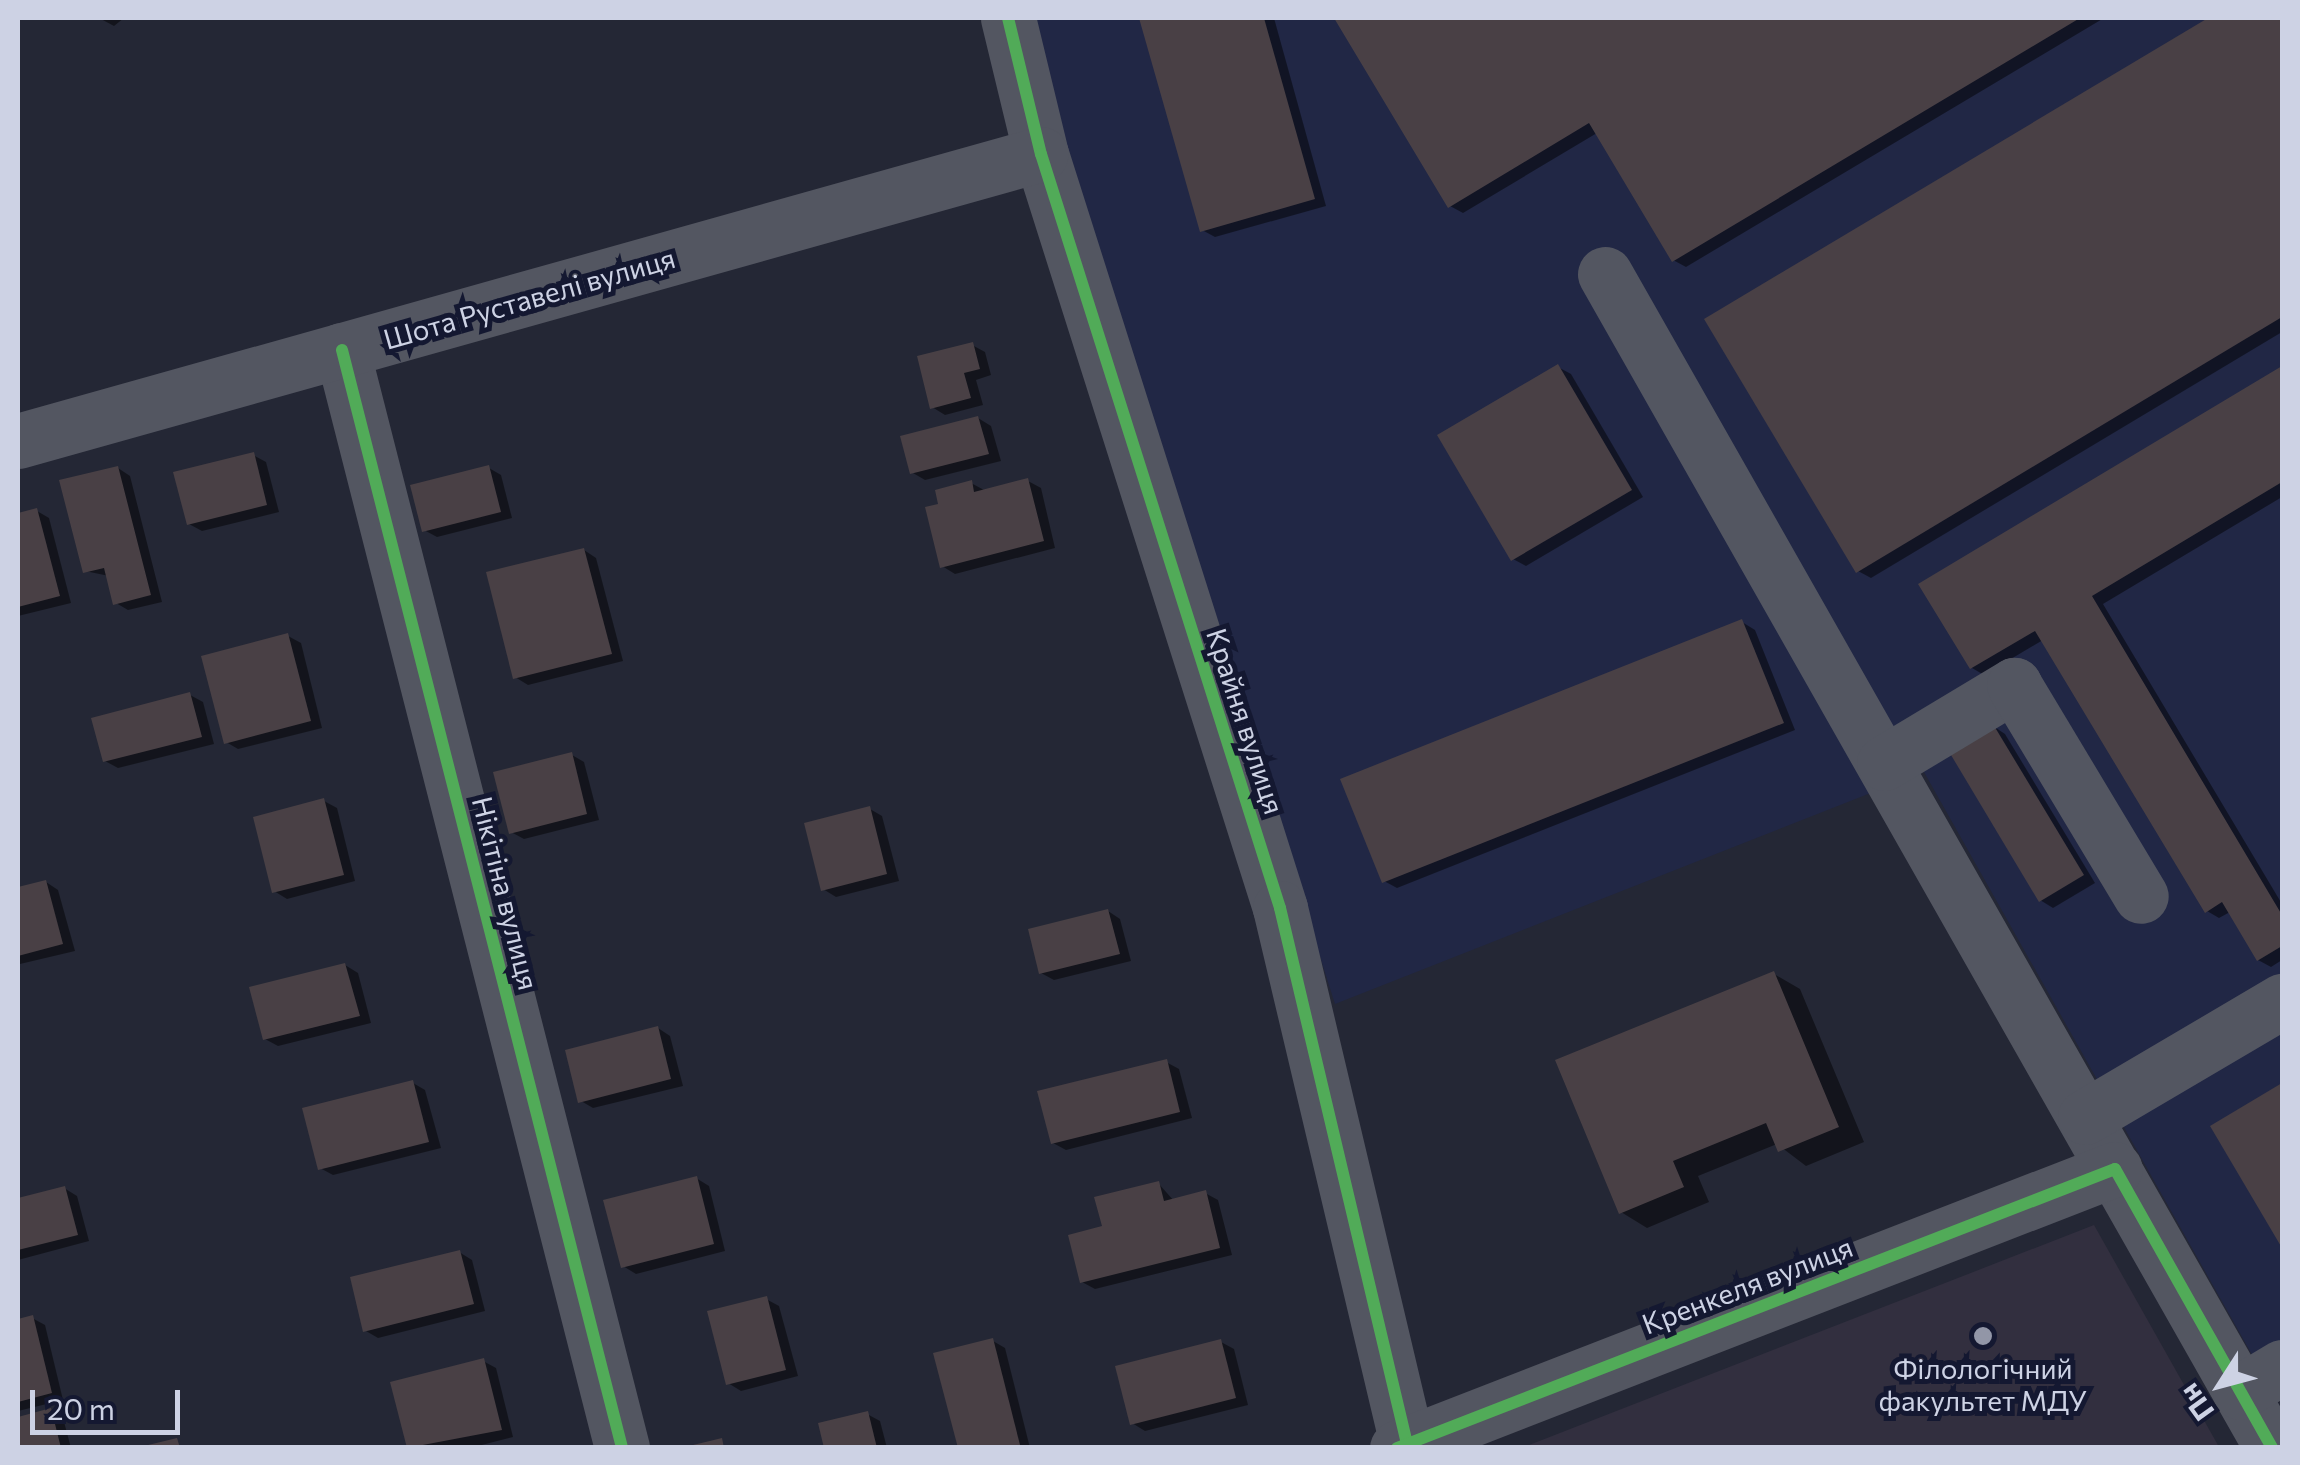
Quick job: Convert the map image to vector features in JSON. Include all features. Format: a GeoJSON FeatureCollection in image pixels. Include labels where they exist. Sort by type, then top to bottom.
{"type":"FeatureCollection","features":[{"type":"Feature","properties":{"kind":"street","name":"Крайня вулиця"},"geometry":{"type":"LineString","coordinates":[[1008,18],[1041,154],[1280,908],[1404,1447]]}},
{"type":"Feature","properties":{"kind":"street","name":"Шота Руставелі вулиця"},"geometry":{"type":"LineString","coordinates":[[18,441],[1041,154]]}},
{"type":"Feature","properties":{"kind":"street"},"geometry":{"type":"LineString","coordinates":[[1605,274],[2114,1169],[2262,1380],[2272,1448]]}},
{"type":"Feature","properties":{"kind":"street","name":"Нікітіна вулиця"},"geometry":{"type":"LineString","coordinates":[[342,350],[622,1448]]}},
{"type":"Feature","properties":{"kind":"street"},"geometry":{"type":"LineString","coordinates":[[1884,763],[2014,685],[2141,896]]}},
{"type":"Feature","properties":{"kind":"street"},"geometry":{"type":"LineString","coordinates":[[2085,1116],[2282,1001]]}},
{"type":"Feature","properties":{"kind":"street","name":"Кренкеля вулиця"},"geometry":{"type":"LineString","coordinates":[[1404,1447],[2114,1169]]}},
{"type":"Feature","properties":{"kind":"shaded area"},"geometry":{"type":"Polygon","coordinates":[[[1032,18],[2282,18],[2282,1344],[2255,1360],[1924,772],[1335,1004],[1064,149],[1032,18]]]}},
{"type":"Feature","properties":{"kind":"shaded area","name":"Філологічний факультет МДУ"},"geometry":{"type":"Polygon","coordinates":[[[2094,1225],[2219,1447],[1524,1447],[2094,1225]]]}},
{"type":"Feature","properties":{"kind":"building"},"geometry":{"type":"Polygon","coordinates":[[[1139,18],[1264,18],[1315,199],[1200,232],[1139,18]]]}},
{"type":"Feature","properties":{"kind":"building"},"geometry":{"type":"Polygon","coordinates":[[[1334,18],[2080,18],[1672,262],[1589,123],[1448,208],[1334,18]]]}},
{"type":"Feature","properties":{"kind":"building"},"geometry":{"type":"Polygon","coordinates":[[[2208,18],[2282,18],[2282,317],[1856,573],[1704,319],[2208,18]]]}},
{"type":"Feature","properties":{"kind":"building"},"geometry":{"type":"Polygon","coordinates":[[[973,342],[980,369],[964,373],[971,398],[930,409],[917,356],[973,342]]]}},
{"type":"Feature","properties":{"kind":"building"},"geometry":{"type":"Polygon","coordinates":[[[1558,364],[1632,490],[1511,561],[1437,435],[1558,364]]]}},
{"type":"Feature","properties":{"kind":"building"},"geometry":{"type":"Polygon","coordinates":[[[2282,366],[2282,482],[2092,596],[2282,915],[2282,946],[2257,961],[2222,902],[2205,913],[2035,631],[1970,669],[1918,584],[2282,366]]]}},
{"type":"Feature","properties":{"kind":"building"},"geometry":{"type":"Polygon","coordinates":[[[978,416],[989,454],[910,474],[900,436],[978,416]]]}},
{"type":"Feature","properties":{"kind":"building"},"geometry":{"type":"Polygon","coordinates":[[[254,452],[267,505],[187,525],[173,472],[254,452]]]}},
{"type":"Feature","properties":{"kind":"building"},"geometry":{"type":"Polygon","coordinates":[[[489,465],[501,512],[422,532],[410,485],[489,465]]]}},
{"type":"Feature","properties":{"kind":"building"},"geometry":{"type":"Polygon","coordinates":[[[118,466],[151,595],[113,605],[104,568],[83,573],[59,480],[118,466]]]}},
{"type":"Feature","properties":{"kind":"building"},"geometry":{"type":"Polygon","coordinates":[[[1028,478],[1044,541],[940,568],[925,507],[938,504],[935,490],[972,480],[974,492],[1028,478]]]}},
{"type":"Feature","properties":{"kind":"building"},"geometry":{"type":"Polygon","coordinates":[[[37,508],[60,596],[18,607],[18,513],[37,508]]]}},
{"type":"Feature","properties":{"kind":"building"},"geometry":{"type":"Polygon","coordinates":[[[584,548],[612,654],[513,679],[486,572],[584,548]]]}},
{"type":"Feature","properties":{"kind":"building"},"geometry":{"type":"Polygon","coordinates":[[[1742,619],[1784,723],[1382,883],[1340,779],[1742,619]]]}},
{"type":"Feature","properties":{"kind":"building"},"geometry":{"type":"Polygon","coordinates":[[[288,633],[311,721],[224,744],[201,656],[288,633]]]}},
{"type":"Feature","properties":{"kind":"building"},"geometry":{"type":"Polygon","coordinates":[[[190,692],[202,737],[103,762],[91,718],[190,692]]]}},
{"type":"Feature","properties":{"kind":"building"},"geometry":{"type":"Polygon","coordinates":[[[1993,724],[2084,875],[2039,902],[1948,750],[1993,724]]]}},
{"type":"Feature","properties":{"kind":"building"},"geometry":{"type":"Polygon","coordinates":[[[572,752],[587,814],[509,834],[493,772],[572,752]]]}},
{"type":"Feature","properties":{"kind":"building"},"geometry":{"type":"Polygon","coordinates":[[[324,798],[344,875],[272,893],[253,817],[324,798]]]}},
{"type":"Feature","properties":{"kind":"building"},"geometry":{"type":"Polygon","coordinates":[[[870,806],[887,874],[821,891],[804,823],[870,806]]]}},
{"type":"Feature","properties":{"kind":"building"},"geometry":{"type":"Polygon","coordinates":[[[46,880],[63,944],[18,956],[18,887],[46,880]]]}},
{"type":"Feature","properties":{"kind":"building"},"geometry":{"type":"Polygon","coordinates":[[[1108,909],[1120,954],[1039,974],[1028,929],[1108,909]]]}},
{"type":"Feature","properties":{"kind":"building"},"geometry":{"type":"Polygon","coordinates":[[[345,963],[360,1016],[263,1040],[249,987],[345,963]]]}},
{"type":"Feature","properties":{"kind":"building"},"geometry":{"type":"Polygon","coordinates":[[[1774,971],[1839,1127],[1778,1152],[1766,1123],[1673,1161],[1684,1187],[1619,1214],[1555,1060],[1774,971]]]}},
{"type":"Feature","properties":{"kind":"building"},"geometry":{"type":"Polygon","coordinates":[[[658,1026],[671,1079],[578,1103],[565,1050],[658,1026]]]}},
{"type":"Feature","properties":{"kind":"building"},"geometry":{"type":"Polygon","coordinates":[[[1167,1059],[1180,1112],[1051,1144],[1037,1091],[1167,1059]]]}},
{"type":"Feature","properties":{"kind":"building"},"geometry":{"type":"Polygon","coordinates":[[[413,1080],[429,1142],[318,1170],[302,1108],[413,1080]]]}},
{"type":"Feature","properties":{"kind":"building"},"geometry":{"type":"Polygon","coordinates":[[[2282,1083],[2282,1248],[2210,1126],[2282,1083]]]}},
{"type":"Feature","properties":{"kind":"building"},"geometry":{"type":"Polygon","coordinates":[[[697,1176],[714,1244],[621,1268],[603,1200],[697,1176]]]}},
{"type":"Feature","properties":{"kind":"building"},"geometry":{"type":"Polygon","coordinates":[[[1159,1181],[1164,1201],[1206,1190],[1220,1248],[1080,1283],[1068,1235],[1102,1226],[1094,1197],[1159,1181]]]}},
{"type":"Feature","properties":{"kind":"building"},"geometry":{"type":"Polygon","coordinates":[[[65,1186],[78,1235],[18,1250],[18,1198],[65,1186]]]}},
{"type":"Feature","properties":{"kind":"building"},"geometry":{"type":"Polygon","coordinates":[[[460,1250],[474,1304],[363,1332],[350,1277],[460,1250]]]}},
{"type":"Feature","properties":{"kind":"building"},"geometry":{"type":"Polygon","coordinates":[[[767,1296],[786,1370],[726,1385],[707,1311],[767,1296]]]}},
{"type":"Feature","properties":{"kind":"building"},"geometry":{"type":"Polygon","coordinates":[[[33,1315],[52,1393],[18,1402],[18,1319],[33,1315]]]}},
{"type":"Feature","properties":{"kind":"building"},"geometry":{"type":"Polygon","coordinates":[[[993,1338],[1020,1445],[958,1448],[933,1353],[993,1338]]]}},
{"type":"Feature","properties":{"kind":"building"},"geometry":{"type":"Polygon","coordinates":[[[1221,1339],[1236,1398],[1130,1425],[1115,1366],[1221,1339]]]}},
{"type":"Feature","properties":{"kind":"building"},"geometry":{"type":"Polygon","coordinates":[[[484,1358],[502,1430],[407,1448],[390,1382],[484,1358]]]}},
{"type":"Feature","properties":{"kind":"building"},"geometry":{"type":"Polygon","coordinates":[[[51,1408],[61,1448],[18,1448],[18,1417],[51,1408]]]}},
{"type":"Feature","properties":{"kind":"building"},"geometry":{"type":"Polygon","coordinates":[[[868,1411],[877,1448],[824,1448],[818,1423],[868,1411]]]}},
{"type":"Feature","properties":{"kind":"building"},"geometry":{"type":"Polygon","coordinates":[[[177,1438],[180,1448],[144,1448],[144,1446],[177,1438]]]}},
{"type":"Feature","properties":{"kind":"building"},"geometry":{"type":"Polygon","coordinates":[[[722,1438],[724,1448],[689,1448],[689,1446],[722,1438]]]}},
{"type":"Feature","properties":{"kind":"cycle path"},"geometry":{"type":"LineString","coordinates":[[1008,18],[1041,154],[1280,908],[1408,1448]]}},
{"type":"Feature","properties":{"kind":"cycle path"},"geometry":{"type":"LineString","coordinates":[[342,350],[622,1448]]}},
{"type":"Feature","properties":{"kind":"cycle path"},"geometry":{"type":"LineString","coordinates":[[1397,1448],[2115,1169],[2272,1448]]}},
{"type":"Feature","properties":{"kind":"place","name":"Філологічний факультет МДУ"},"geometry":{"type":"Point","coordinates":[1983,1336]}}]}
